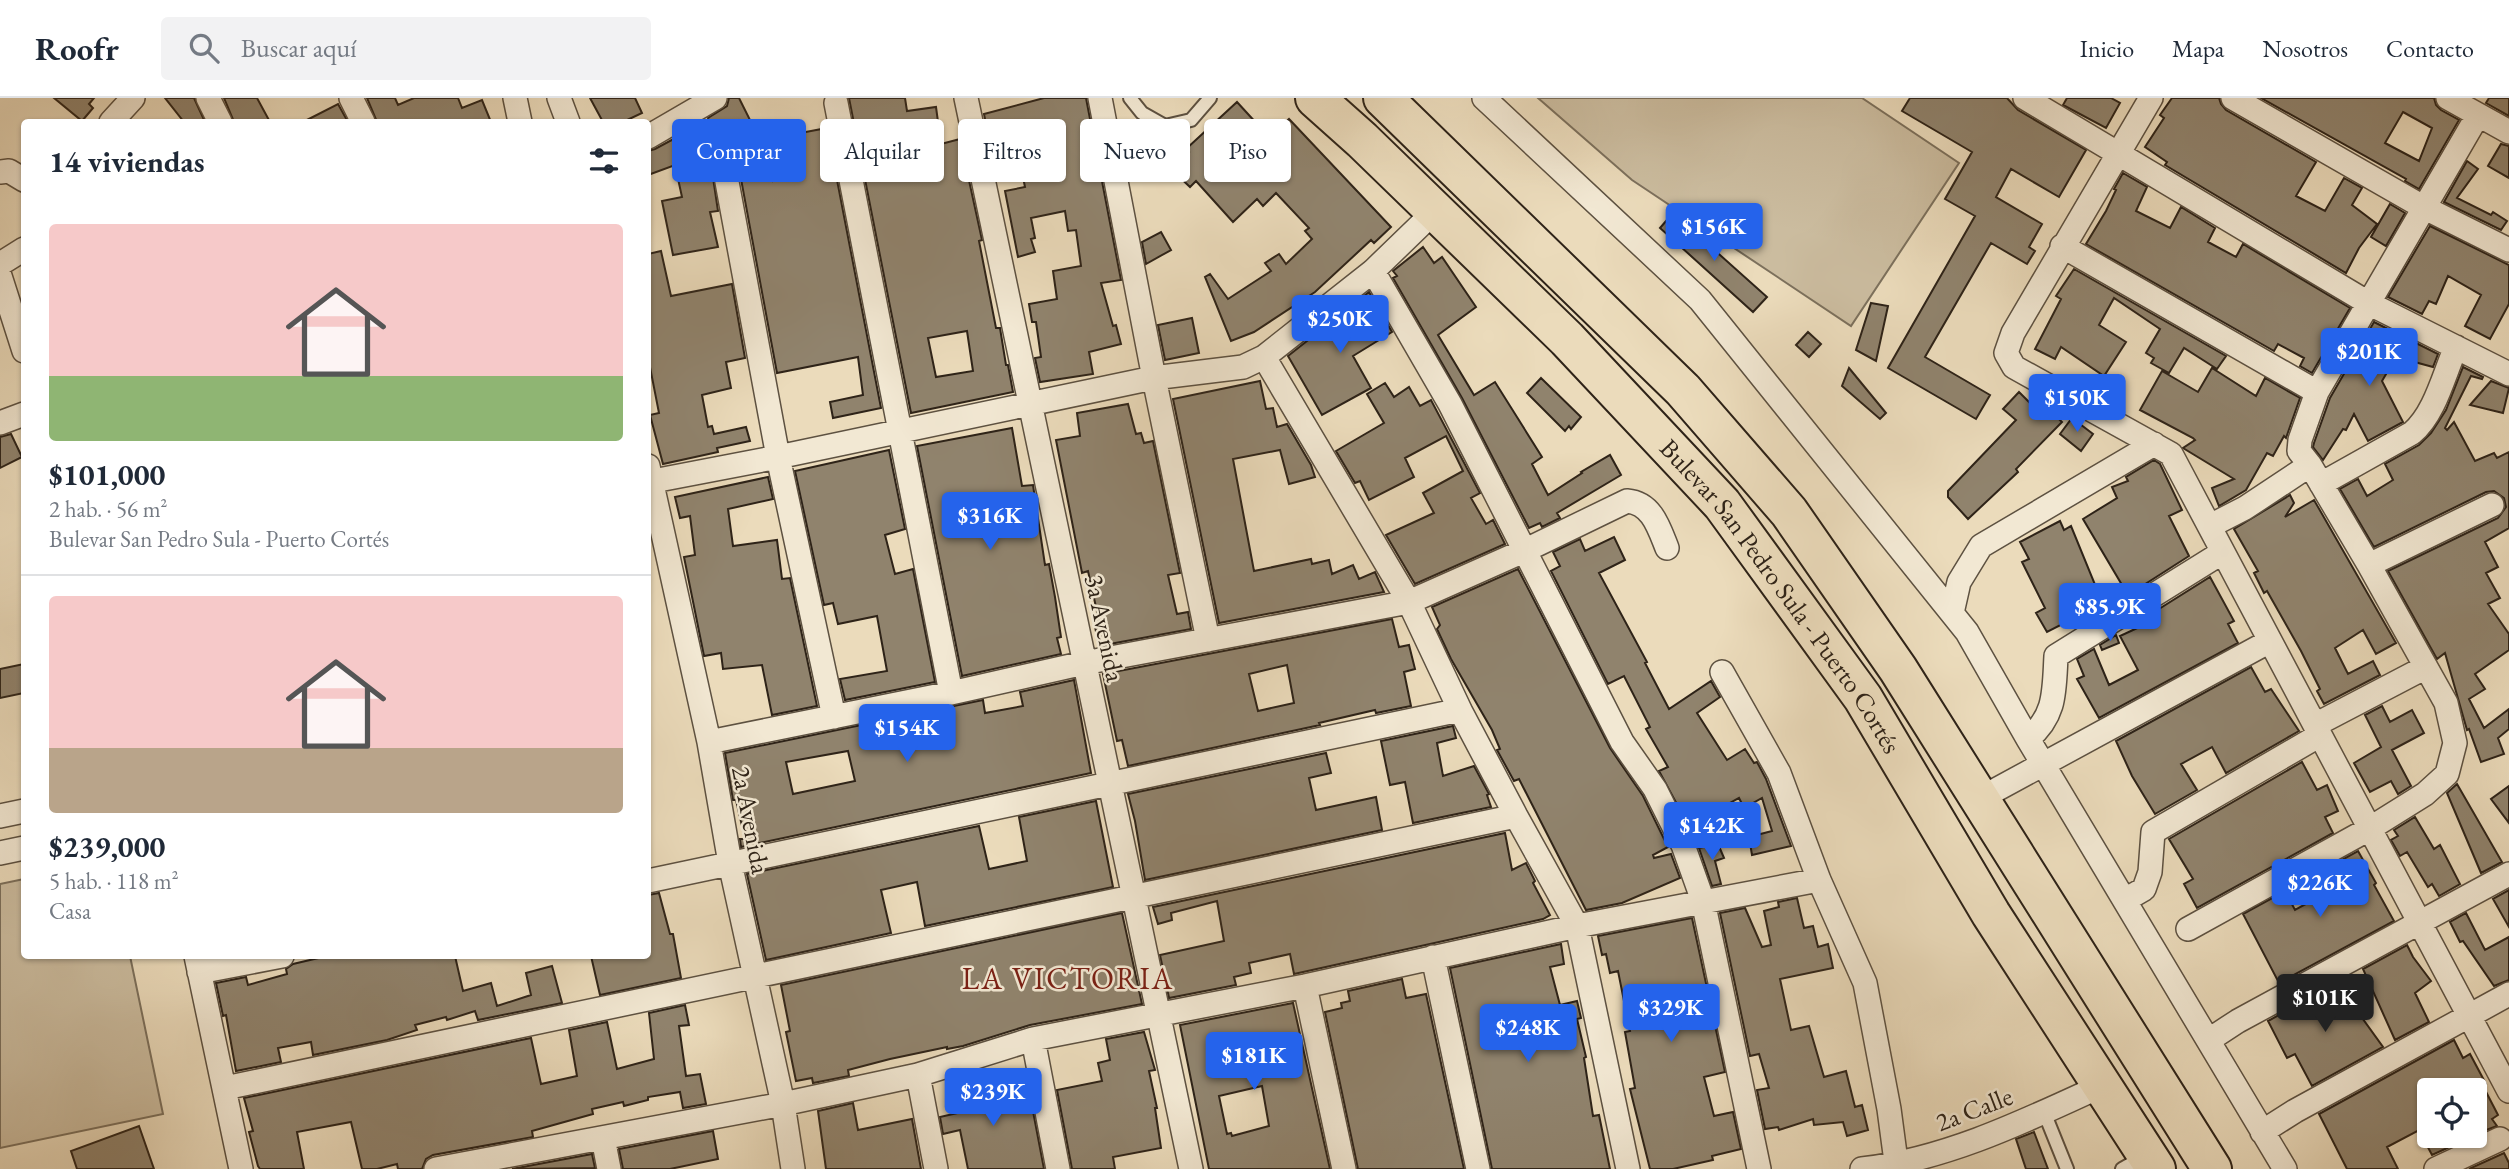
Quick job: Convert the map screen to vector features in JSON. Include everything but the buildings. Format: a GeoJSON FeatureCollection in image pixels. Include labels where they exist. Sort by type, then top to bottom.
{"type":"FeatureCollection","features":[{"type":"Feature","properties":{"kind":"highway","name":"Bulevar San Pedro Sula - Puerto Cortés"},"geometry":{"type":"LineString","coordinates":[[1315,98],[1567,339],[1722,504],[1863,698],[1991,914],[2101,1086],[2142,1164]]}},
{"type":"Feature","properties":{"kind":"highway","name":"Bulevar San Pedro Sula - Puerto Cortés"},"geometry":{"type":"LineString","coordinates":[[1395,102],[1683,390],[1797,523],[1898,669],[1981,798],[2212,1169]]}},
{"type":"Feature","properties":{"kind":"street"},"geometry":{"type":"LineString","coordinates":[[114,119],[133,98]]}},
{"type":"Feature","properties":{"kind":"street"},"geometry":{"type":"LineString","coordinates":[[208,98],[218,119]]}},
{"type":"Feature","properties":{"kind":"street"},"geometry":{"type":"LineString","coordinates":[[351,98],[362,119]]}},
{"type":"Feature","properties":{"kind":"street"},"geometry":{"type":"LineString","coordinates":[[516,98],[520,119]]}},
{"type":"Feature","properties":{"kind":"street"},"geometry":{"type":"LineString","coordinates":[[559,98],[567,119]]}},
{"type":"Feature","properties":{"kind":"street"},"geometry":{"type":"LineString","coordinates":[[651,135],[715,98]]}},
{"type":"Feature","properties":{"kind":"street","name":"3a Avenida"},"geometry":{"type":"LineString","coordinates":[[966,98],[1191,1169]]}},
{"type":"Feature","properties":{"kind":"street"},"geometry":{"type":"LineString","coordinates":[[1100,98],[1208,640]]}},
{"type":"Feature","properties":{"kind":"street"},"geometry":{"type":"LineString","coordinates":[[1484,98],[1700,300],[1967,632],[2042,763],[2285,1169]]}},
{"type":"Feature","properties":{"kind":"street"},"geometry":{"type":"LineString","coordinates":[[2025,98],[2370,304],[2509,374]]}},
{"type":"Feature","properties":{"kind":"street"},"geometry":{"type":"LineString","coordinates":[[2151,98],[2012,333],[2006,353],[2014,367],[2171,454],[2509,1091]]}},
{"type":"Feature","properties":{"kind":"street"},"geometry":{"type":"LineString","coordinates":[[2233,98],[2423,207],[2509,250]]}},
{"type":"Feature","properties":{"kind":"street"},"geometry":{"type":"LineString","coordinates":[[2448,98],[2509,132]]}},
{"type":"Feature","properties":{"kind":"street"},"geometry":{"type":"LineString","coordinates":[[836,103],[951,693]]}},
{"type":"Feature","properties":{"kind":"street"},"geometry":{"type":"LineString","coordinates":[[2189,929],[2370,829],[2426,794],[2447,774],[2455,743],[2446,704],[2370,565],[2316,474],[2299,451],[2300,440],[2317,392],[2479,115]]}},
{"type":"Feature","properties":{"kind":"street"},"geometry":{"type":"LineString","coordinates":[[0,172],[9,171],[21,178]]}},
{"type":"Feature","properties":{"kind":"street"},"geometry":{"type":"LineString","coordinates":[[727,182],[778,457],[834,717]]}},
{"type":"Feature","properties":{"kind":"street"},"geometry":{"type":"LineString","coordinates":[[651,476],[778,457],[1154,378],[1243,367],[1264,357],[1373,271],[1435,211]]}},
{"type":"Feature","properties":{"kind":"street"},"geometry":{"type":"LineString","coordinates":[[2062,246],[2317,392]]}},
{"type":"Feature","properties":{"kind":"street"},"geometry":{"type":"LineString","coordinates":[[0,264],[21,251]]}},
{"type":"Feature","properties":{"kind":"street"},"geometry":{"type":"LineString","coordinates":[[1373,271],[1450,404],[1622,742],[1655,789],[1682,845],[1703,901],[1759,1169]]}},
{"type":"Feature","properties":{"kind":"street"},"geometry":{"type":"LineString","coordinates":[[0,276],[21,342]]}},
{"type":"Feature","properties":{"kind":"street"},"geometry":{"type":"LineString","coordinates":[[2210,526],[2316,474],[2412,433],[2423,424],[2431,411],[2456,347]]}},
{"type":"Feature","properties":{"kind":"street"},"geometry":{"type":"LineString","coordinates":[[1264,357],[1409,602],[1460,710],[1577,926],[1628,1169]]}},
{"type":"Feature","properties":{"kind":"street"},"geometry":{"type":"LineString","coordinates":[[0,424],[21,415]]}},
{"type":"Feature","properties":{"kind":"street"},"geometry":{"type":"LineString","coordinates":[[1952,613],[1959,582],[1981,546],[2154,444]]}},
{"type":"Feature","properties":{"kind":"street","name":"2a Avenida"},"geometry":{"type":"LineString","coordinates":[[651,485],[709,742],[730,863],[783,1104],[788,1163]]}},
{"type":"Feature","properties":{"kind":"street"},"geometry":{"type":"LineString","coordinates":[[709,742],[1084,663],[1409,602],[1526,550],[1627,500],[1644,506],[1655,519],[1667,548]]}},
{"type":"Feature","properties":{"kind":"street"},"geometry":{"type":"LineString","coordinates":[[2370,565],[2492,505]]}},
{"type":"Feature","properties":{"kind":"street"},"geometry":{"type":"LineString","coordinates":[[2028,739],[2043,726],[2051,706],[2056,656],[2223,552]]}},
{"type":"Feature","properties":{"kind":"street"},"geometry":{"type":"LineString","coordinates":[[1981,798],[2270,641]]}},
{"type":"Feature","properties":{"kind":"street"},"geometry":{"type":"LineString","coordinates":[[2125,900],[2144,889],[2150,872],[2153,832],[2317,730],[2426,667]]}},
{"type":"Feature","properties":{"kind":"street"},"geometry":{"type":"LineString","coordinates":[[1722,672],[1779,773],[1819,880],[1866,983],[1889,1109],[1896,1167]]}},
{"type":"Feature","properties":{"kind":"street"},"geometry":{"type":"LineString","coordinates":[[651,880],[1460,710]]}},
{"type":"Feature","properties":{"kind":"street"},"geometry":{"type":"LineString","coordinates":[[0,816],[21,812]]}},
{"type":"Feature","properties":{"kind":"street"},"geometry":{"type":"LineString","coordinates":[[225,1088],[1516,817]]}},
{"type":"Feature","properties":{"kind":"street"},"geometry":{"type":"LineString","coordinates":[[0,853],[21,849]]}},
{"type":"Feature","properties":{"kind":"street"},"geometry":{"type":"LineString","coordinates":[[2209,1040],[2238,1021],[2509,874]]}},
{"type":"Feature","properties":{"kind":"street"},"geometry":{"type":"LineString","coordinates":[[436,1169],[490,1164],[603,1138],[783,1104],[918,1075],[1032,1039],[1305,986],[1577,926],[1819,880]]}},
{"type":"Feature","properties":{"kind":"street"},"geometry":{"type":"LineString","coordinates":[[1433,957],[1478,1169]]}},
{"type":"Feature","properties":{"kind":"street"},"geometry":{"type":"LineString","coordinates":[[241,1169],[197,964],[250,959]]}},
{"type":"Feature","properties":{"kind":"street"},"geometry":{"type":"LineString","coordinates":[[1305,986],[1344,1169]]}},
{"type":"Feature","properties":{"kind":"street"},"geometry":{"type":"LineString","coordinates":[[2262,1132],[2295,1111],[2509,995]]}},
{"type":"Feature","properties":{"kind":"street"},"geometry":{"type":"LineString","coordinates":[[1032,1039],[1058,1169]]}},
{"type":"Feature","properties":{"kind":"street"},"geometry":{"type":"LineString","coordinates":[[918,1075],[936,1169]]}},
{"type":"Feature","properties":{"kind":"street","name":"2a Calle"},"geometry":{"type":"LineString","coordinates":[[1862,1169],[1896,1167],[1941,1152],[2044,1112],[2101,1086]]}},
{"type":"Feature","properties":{"kind":"street"},"geometry":{"type":"LineString","coordinates":[[603,1138],[609,1169]]}},
{"type":"Feature","properties":{"kind":"street"},"geometry":{"type":"LineString","coordinates":[[2436,1169],[2500,1139]]}},
{"type":"Feature","properties":{"kind":"lane"},"geometry":{"type":"LineString","coordinates":[[1130,98],[1142,113],[1165,127],[1191,120],[1210,98]]}},
{"type":"Feature","properties":{"kind":"lane"},"geometry":{"type":"LineString","coordinates":[[2044,1112],[2067,1169]]}},
{"type":"Feature","properties":{"kind":"shaded area"},"geometry":{"type":"Polygon","coordinates":[[[1538,98],[1862,98],[1959,163],[1851,326],[1632,180],[1538,98]]]}},
{"type":"Feature","properties":{"kind":"shaded area"},"geometry":{"type":"Polygon","coordinates":[[[21,880],[21,959],[131,959],[163,1114],[0,1148],[0,884],[21,880]]]}},
{"type":"Feature","properties":{"kind":"district","name":"LA VICTORIA"},"geometry":{"type":"Point","coordinates":[1068,979]}}]}
